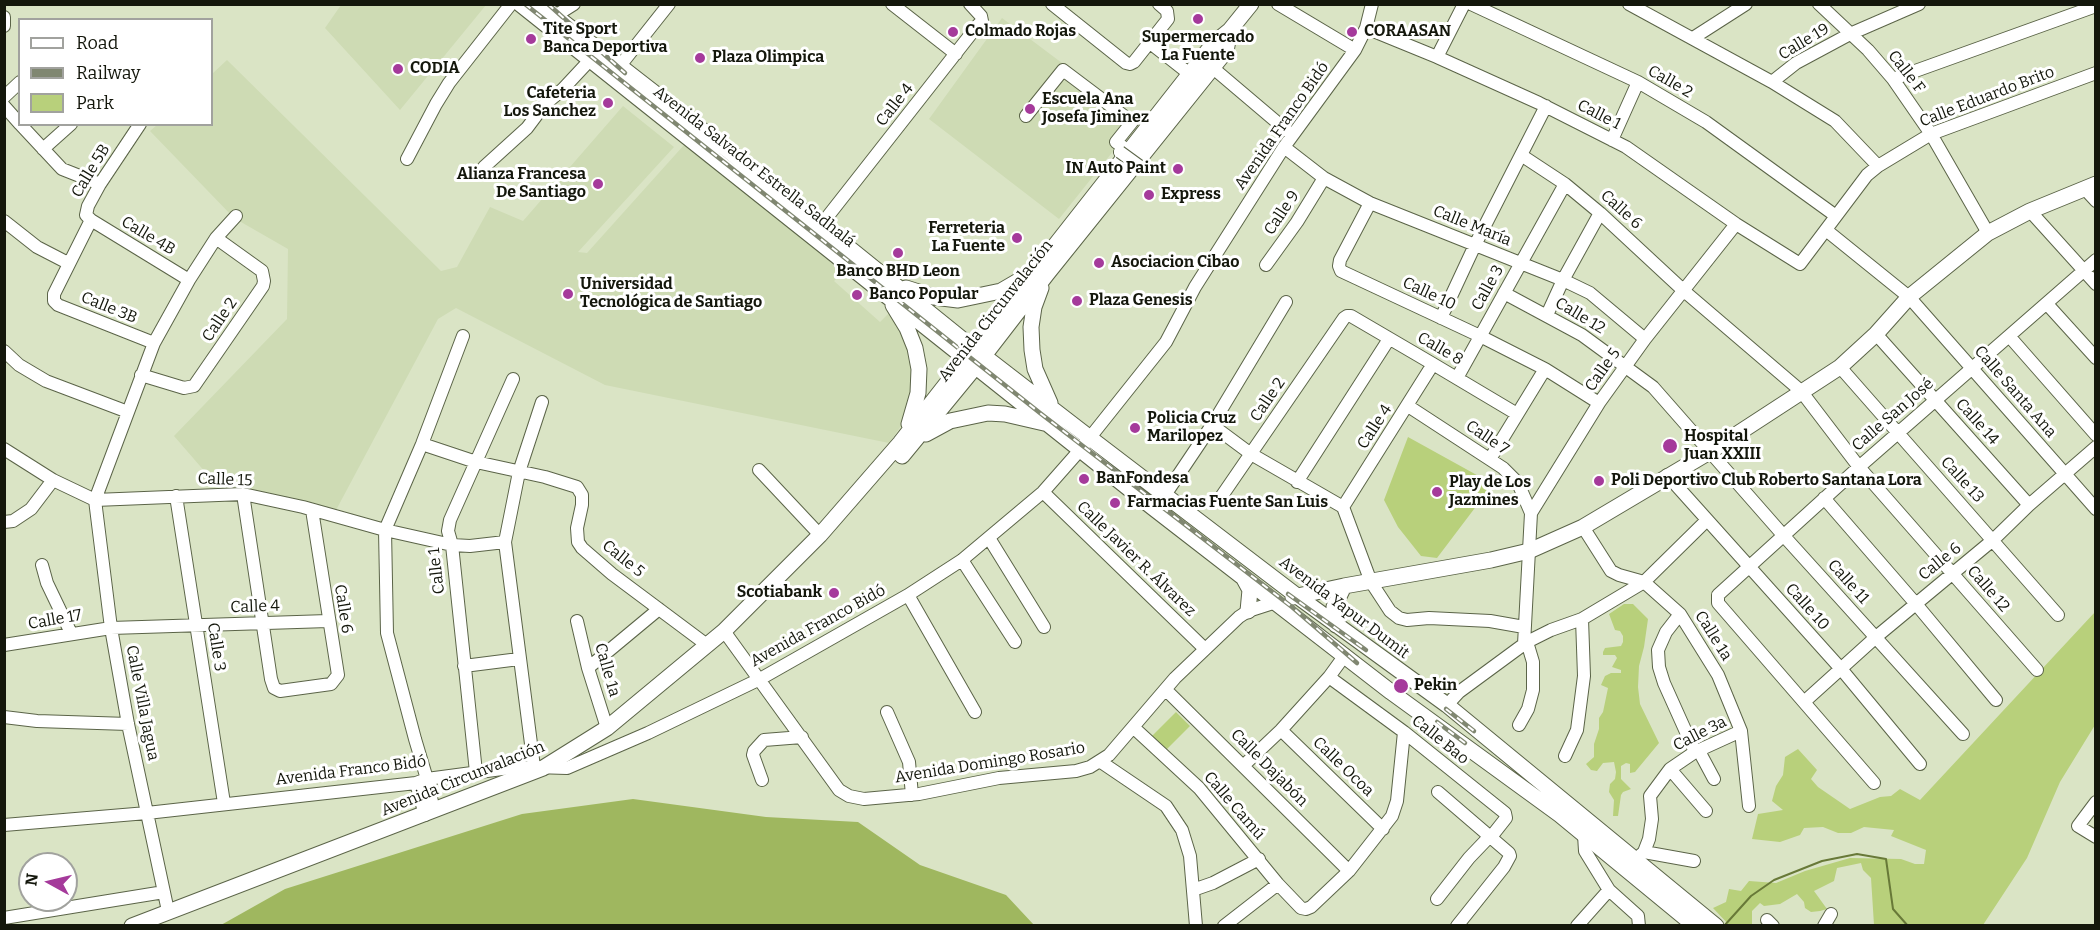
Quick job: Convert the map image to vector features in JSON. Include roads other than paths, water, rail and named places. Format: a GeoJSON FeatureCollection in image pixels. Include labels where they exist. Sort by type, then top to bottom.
{"type":"FeatureCollection","features":[{"type":"Feature","properties":{"kind":"main road","name":"Avenida Salvador Estrella Sadhalá"},"geometry":{"type":"LineString","coordinates":[[520,4],[975,357]]}},
{"type":"Feature","properties":{"kind":"main road","name":"Avenida Salvador Estrella Sadhalá"},"geometry":{"type":"LineString","coordinates":[[540,4],[821,225],[888,288]]}},
{"type":"Feature","properties":{"kind":"main road","name":"Avenida Circunvalación"},"geometry":{"type":"LineString","coordinates":[[1042,270],[1135,170],[1195,79],[1214,43],[1230,30],[1251,4]]}},
{"type":"Feature","properties":{"kind":"main road","name":"Avenida Circunvalación"},"geometry":{"type":"LineString","coordinates":[[764,593],[807,560],[831,537],[1195,79],[1212,68],[1226,51],[1230,30]]}},
{"type":"Feature","properties":{"kind":"main road","name":"Avenida Domingo Rosario"},"geometry":{"type":"LineString","coordinates":[[1275,602],[1344,586],[1529,551],[1582,527],[1711,451],[1840,367],[1876,334],[1909,297],[1988,233],[2030,211],[2090,186]]}},
{"type":"Feature","properties":{"kind":"main road"},"geometry":{"type":"LineString","coordinates":[[888,288],[958,300],[1001,291],[1042,270]]}},
{"type":"Feature","properties":{"kind":"main road"},"geometry":{"type":"LineString","coordinates":[[1042,270],[1031,327],[1032,350],[1039,379],[1053,408]]}},
{"type":"Feature","properties":{"kind":"main road"},"geometry":{"type":"LineString","coordinates":[[888,288],[915,348],[919,369],[918,393],[904,446]]}},
{"type":"Feature","properties":{"kind":"main road","name":"Avenida Yapur Dumit"},"geometry":{"type":"LineString","coordinates":[[975,357],[1053,408],[1085,444],[1275,602],[1584,835],[1678,904],[1716,926]]}},
{"type":"Feature","properties":{"kind":"main road","name":"Avenida Yapur Dumit"},"geometry":{"type":"LineString","coordinates":[[975,357],[1048,424],[1085,444],[1165,495],[1297,596],[1446,705],[1640,855],[1695,926]]}},
{"type":"Feature","properties":{"kind":"main road"},"geometry":{"type":"LineString","coordinates":[[904,446],[950,421],[988,413],[1005,414],[1048,424]]}},
{"type":"Feature","properties":{"kind":"main road","name":"Avenida Circunvalación"},"geometry":{"type":"LineString","coordinates":[[132,926],[429,813],[539,768],[607,729],[724,631],[764,593],[904,446]]}},
{"type":"Feature","properties":{"kind":"main road"},"geometry":{"type":"LineString","coordinates":[[1242,576],[1250,590],[1248,611]]}},
{"type":"Feature","properties":{"kind":"main road"},"geometry":{"type":"LineString","coordinates":[[1336,625],[1334,607],[1344,586]]}},
{"type":"Feature","properties":{"kind":"street"},"geometry":{"type":"LineString","coordinates":[[408,159],[449,83],[511,4]]}},
{"type":"Feature","properties":{"kind":"street"},"geometry":{"type":"LineString","coordinates":[[555,16],[574,4]]}},
{"type":"Feature","properties":{"kind":"street"},"geometry":{"type":"LineString","coordinates":[[619,66],[669,4]]}},
{"type":"Feature","properties":{"kind":"street"},"geometry":{"type":"LineString","coordinates":[[892,4],[956,54]]}},
{"type":"Feature","properties":{"kind":"street","name":"Calle 4"},"geometry":{"type":"LineString","coordinates":[[821,225],[982,21],[981,16],[970,4]]}},
{"type":"Feature","properties":{"kind":"street"},"geometry":{"type":"LineString","coordinates":[[1052,4],[1126,63],[1134,62],[1168,19],[1167,11],[1160,4]]}},
{"type":"Feature","properties":{"kind":"street"},"geometry":{"type":"LineString","coordinates":[[1278,4],[1354,50]]}},
{"type":"Feature","properties":{"kind":"street","name":"Avenida Franco Bidó"},"geometry":{"type":"LineString","coordinates":[[4,825],[147,813],[422,781],[476,772],[567,768],[596,757],[760,679],[908,595],[962,560],[1043,492],[1167,342],[1195,286],[1284,147],[1354,50],[1366,28],[1371,4]]}},
{"type":"Feature","properties":{"kind":"street"},"geometry":{"type":"LineString","coordinates":[[1437,57],[1464,4]]}},
{"type":"Feature","properties":{"kind":"street","name":"Calle 2"},"geometry":{"type":"LineString","coordinates":[[1471,4],[1638,82],[1706,122],[1836,216]]}},
{"type":"Feature","properties":{"kind":"street"},"geometry":{"type":"LineString","coordinates":[[1629,4],[1772,82],[1835,121],[1878,166]]}},
{"type":"Feature","properties":{"kind":"street","name":"Calle F"},"geometry":{"type":"LineString","coordinates":[[1819,4],[1868,50],[1893,79],[1931,134],[1988,233]]}},
{"type":"Feature","properties":{"kind":"street","name":"Calle 19"},"geometry":{"type":"LineString","coordinates":[[1772,82],[1796,63],[1850,34],[1919,4]]}},
{"type":"Feature","properties":{"kind":"street"},"geometry":{"type":"LineString","coordinates":[[1693,38],[1743,5]]}},
{"type":"Feature","properties":{"kind":"street"},"geometry":{"type":"LineString","coordinates":[[1893,79],[2096,6]]}},
{"type":"Feature","properties":{"kind":"street"},"geometry":{"type":"LineString","coordinates":[[4,17],[4,26]]}},
{"type":"Feature","properties":{"kind":"street","name":"Calle 1"},"geometry":{"type":"LineString","coordinates":[[1366,28],[1546,106],[1626,147],[1736,224],[1800,264]]}},
{"type":"Feature","properties":{"kind":"street"},"geometry":{"type":"LineString","coordinates":[[1149,42],[1195,79]]}},
{"type":"Feature","properties":{"kind":"street"},"geometry":{"type":"LineString","coordinates":[[484,167],[526,128],[546,104],[590,60]]}},
{"type":"Feature","properties":{"kind":"street"},"geometry":{"type":"LineString","coordinates":[[1212,68],[1292,135]]}},
{"type":"Feature","properties":{"kind":"street"},"geometry":{"type":"LineString","coordinates":[[1026,116],[1063,70],[1132,122],[1116,142],[1124,147],[1120,153],[1135,170]]}},
{"type":"Feature","properties":{"kind":"street","name":"Calle Eduardo Brito"},"geometry":{"type":"LineString","coordinates":[[1800,264],[1866,175],[1878,166],[1931,134],[2096,73]]}},
{"type":"Feature","properties":{"kind":"street"},"geometry":{"type":"LineString","coordinates":[[1612,140],[1638,82]]}},
{"type":"Feature","properties":{"kind":"street"},"geometry":{"type":"LineString","coordinates":[[4,97],[18,84]]}},
{"type":"Feature","properties":{"kind":"street"},"geometry":{"type":"LineString","coordinates":[[4,106],[18,122]]}},
{"type":"Feature","properties":{"kind":"street"},"geometry":{"type":"LineString","coordinates":[[1441,318],[1475,245],[1546,106]]}},
{"type":"Feature","properties":{"kind":"street"},"geometry":{"type":"LineString","coordinates":[[22,126],[62,169],[100,183]]}},
{"type":"Feature","properties":{"kind":"street"},"geometry":{"type":"LineString","coordinates":[[43,149],[69,126]]}},
{"type":"Feature","properties":{"kind":"street","name":"Calle 5B"},"geometry":{"type":"LineString","coordinates":[[54,301],[54,294],[68,263],[91,220],[86,215],[86,211],[100,183],[139,126]]}},
{"type":"Feature","properties":{"kind":"street","name":"Calle María"},"geometry":{"type":"LineString","coordinates":[[1284,147],[1324,178],[1370,203],[1563,280],[1590,293],[1645,339]]}},
{"type":"Feature","properties":{"kind":"street","name":"Calle 6"},"geometry":{"type":"LineString","coordinates":[[1521,154],[1565,184],[1600,213],[1684,291],[1801,391]]}},
{"type":"Feature","properties":{"kind":"street","name":"Calle 9"},"geometry":{"type":"LineString","coordinates":[[1266,265],[1297,222],[1324,178]]}},
{"type":"Feature","properties":{"kind":"street","name":"Calle 3"},"geometry":{"type":"LineString","coordinates":[[1457,378],[1565,184]]}},
{"type":"Feature","properties":{"kind":"street"},"geometry":{"type":"LineString","coordinates":[[2090,186],[2096,201]]}},
{"type":"Feature","properties":{"kind":"street","name":"Calle 10"},"geometry":{"type":"LineString","coordinates":[[1370,203],[1340,260],[1341,271],[1545,369],[1599,403]]}},
{"type":"Feature","properties":{"kind":"street"},"geometry":{"type":"LineString","coordinates":[[2030,211],[2096,284]]}},
{"type":"Feature","properties":{"kind":"street"},"geometry":{"type":"LineString","coordinates":[[1547,315],[1563,280],[1600,213]]}},
{"type":"Feature","properties":{"kind":"street"},"geometry":{"type":"LineString","coordinates":[[95,500],[154,343],[189,279],[216,238],[236,216]]}},
{"type":"Feature","properties":{"kind":"street","name":"Calle 4B"},"geometry":{"type":"LineString","coordinates":[[91,220],[189,279]]}},
{"type":"Feature","properties":{"kind":"street"},"geometry":{"type":"LineString","coordinates":[[4,221],[37,247],[68,263]]}},
{"type":"Feature","properties":{"kind":"street","name":"Calle 5"},"geometry":{"type":"LineString","coordinates":[[1519,725],[1528,709],[1533,690],[1533,662],[1525,643],[1524,627],[1531,513],[1599,403],[1645,339],[1736,224]]}},
{"type":"Feature","properties":{"kind":"street","name":"Calle Santa Ana"},"geometry":{"type":"LineString","coordinates":[[1826,230],[1909,297],[2096,509]]}},
{"type":"Feature","properties":{"kind":"street","name":"Calle 2"},"geometry":{"type":"LineString","coordinates":[[141,375],[184,388],[194,386],[263,286],[262,271],[216,238]]}},
{"type":"Feature","properties":{"kind":"street","name":"Calle San José"},"geometry":{"type":"LineString","coordinates":[[1804,702],[1718,603],[1718,595],[1747,566],[2096,260]]}},
{"type":"Feature","properties":{"kind":"street","name":"Calle 12"},"geometry":{"type":"LineString","coordinates":[[1503,293],[1582,335],[1626,366],[1653,387],[1711,451]]}},
{"type":"Feature","properties":{"kind":"street","name":"Calle 3B"},"geometry":{"type":"LineString","coordinates":[[54,301],[58,305],[154,343]]}},
{"type":"Feature","properties":{"kind":"street"},"geometry":{"type":"LineString","coordinates":[[1165,495],[1212,425],[1286,302]]}},
{"type":"Feature","properties":{"kind":"street"},"geometry":{"type":"LineString","coordinates":[[2047,304],[2096,358]]}},
{"type":"Feature","properties":{"kind":"street","name":"Calle 8"},"geometry":{"type":"LineString","coordinates":[[1344,318],[1351,316],[1517,414]]}},
{"type":"Feature","properties":{"kind":"street","name":"Calle 2"},"geometry":{"type":"LineString","coordinates":[[1219,500],[1344,318]]}},
{"type":"Feature","properties":{"kind":"street","name":"Calle 14"},"geometry":{"type":"LineString","coordinates":[[1876,334],[2029,506]]}},
{"type":"Feature","properties":{"kind":"street"},"geometry":{"type":"LineString","coordinates":[[429,813],[415,739],[387,633],[385,530],[422,444],[463,336]]}},
{"type":"Feature","properties":{"kind":"street"},"geometry":{"type":"LineString","coordinates":[[2009,336],[2096,435]]}},
{"type":"Feature","properties":{"kind":"street"},"geometry":{"type":"LineString","coordinates":[[1297,482],[1389,339]]}},
{"type":"Feature","properties":{"kind":"street"},"geometry":{"type":"LineString","coordinates":[[4,351],[19,365],[46,381],[128,412]]}},
{"type":"Feature","properties":{"kind":"street","name":"Calle 4"},"geometry":{"type":"LineString","coordinates":[[1343,507],[1433,364]]}},
{"type":"Feature","properties":{"kind":"street","name":"Calle 13"},"geometry":{"type":"LineString","coordinates":[[1840,367],[2058,615]]}},
{"type":"Feature","properties":{"kind":"street"},"geometry":{"type":"LineString","coordinates":[[1490,459],[1545,369]]}},
{"type":"Feature","properties":{"kind":"street","name":"Calle 1"},"geometry":{"type":"LineString","coordinates":[[476,772],[452,545],[448,531],[450,520],[513,379]]}},
{"type":"Feature","properties":{"kind":"street","name":"Calle 12"},"geometry":{"type":"LineString","coordinates":[[1801,391],[1860,467],[2037,670]]}},
{"type":"Feature","properties":{"kind":"street"},"geometry":{"type":"LineString","coordinates":[[539,768],[519,659],[505,542],[519,472],[542,402]]}},
{"type":"Feature","properties":{"kind":"street","name":"Calle 7"},"geometry":{"type":"LineString","coordinates":[[1408,406],[1503,468],[1518,483],[1531,513]]}},
{"type":"Feature","properties":{"kind":"street"},"geometry":{"type":"LineString","coordinates":[[1212,425],[1251,454],[1343,507],[1371,582],[1390,611],[1399,618],[1490,621],[1524,627]]}},
{"type":"Feature","properties":{"kind":"street","name":"Calle 5"},"geometry":{"type":"LineString","coordinates":[[422,444],[476,462],[577,487],[582,495],[577,528],[578,542],[582,548],[707,645]]}},
{"type":"Feature","properties":{"kind":"street","name":"Calle 6"},"geometry":{"type":"LineString","coordinates":[[1804,702],[1876,637],[1993,540],[2096,447]]}},
{"type":"Feature","properties":{"kind":"street","name":"Calle 15"},"geometry":{"type":"LineString","coordinates":[[4,449],[53,480],[95,500],[243,494],[452,545]]}},
{"type":"Feature","properties":{"kind":"street","name":"Calle 11"},"geometry":{"type":"LineString","coordinates":[[1711,451],[1783,535],[1963,734]]}},
{"type":"Feature","properties":{"kind":"street"},"geometry":{"type":"LineString","coordinates":[[759,470],[820,535]]}},
{"type":"Feature","properties":{"kind":"street","name":"Calle 10"},"geometry":{"type":"LineString","coordinates":[[1667,475],[1842,670],[1920,764]]}},
{"type":"Feature","properties":{"kind":"street"},"geometry":{"type":"LineString","coordinates":[[4,522],[13,521],[31,508],[53,480]]}},
{"type":"Feature","properties":{"kind":"street","name":"Calle Javier R. Álvarez"},"geometry":{"type":"LineString","coordinates":[[1043,492],[1205,649]]}},
{"type":"Feature","properties":{"kind":"street"},"geometry":{"type":"LineString","coordinates":[[243,494],[264,623]]}},
{"type":"Feature","properties":{"kind":"street","name":"Calle 3"},"geometry":{"type":"LineString","coordinates":[[176,496],[224,803]]}},
{"type":"Feature","properties":{"kind":"street"},"geometry":{"type":"LineString","coordinates":[[1824,498],[1996,700]]}},
{"type":"Feature","properties":{"kind":"street","name":"Calle Villa Jagua"},"geometry":{"type":"LineString","coordinates":[[95,500],[111,628],[128,724],[168,911]]}},
{"type":"Feature","properties":{"kind":"street","name":"Calle 6"},"geometry":{"type":"LineString","coordinates":[[264,623],[274,688],[285,692],[331,684],[338,675],[312,510]]}},
{"type":"Feature","properties":{"kind":"street"},"geometry":{"type":"LineString","coordinates":[[1446,705],[1459,692],[1525,643],[1551,630],[1582,619],[1644,582],[1706,521]]}},
{"type":"Feature","properties":{"kind":"street","name":"Calle 1a"},"geometry":{"type":"LineString","coordinates":[[1582,527],[1611,571],[1644,582],[1680,615],[1718,675],[1741,731],[1749,806]]}},
{"type":"Feature","properties":{"kind":"street"},"geometry":{"type":"LineString","coordinates":[[989,538],[1044,627]]}},
{"type":"Feature","properties":{"kind":"street"},"geometry":{"type":"LineString","coordinates":[[452,545],[470,546],[505,542]]}},
{"type":"Feature","properties":{"kind":"street"},"geometry":{"type":"LineString","coordinates":[[962,560],[1015,642]]}},
{"type":"Feature","properties":{"kind":"street"},"geometry":{"type":"LineString","coordinates":[[42,565],[47,583],[71,633]]}},
{"type":"Feature","properties":{"kind":"street"},"geometry":{"type":"LineString","coordinates":[[908,595],[975,712]]}},
{"type":"Feature","properties":{"kind":"street","name":"Avenida Domingo Rosario"},"geometry":{"type":"LineString","coordinates":[[724,631],[840,790],[844,794],[864,799],[912,795],[999,778],[1076,771],[1101,762],[1205,649],[1239,617],[1248,611],[1275,602]]}},
{"type":"Feature","properties":{"kind":"street"},"geometry":{"type":"LineString","coordinates":[[588,668],[659,609]]}},
{"type":"Feature","properties":{"kind":"street"},"geometry":{"type":"LineString","coordinates":[[1680,615],[1666,632],[1658,650],[1659,668],[1697,751],[1714,779]]}},
{"type":"Feature","properties":{"kind":"street"},"geometry":{"type":"LineString","coordinates":[[1565,756],[1577,730],[1584,676],[1582,619]]}},
{"type":"Feature","properties":{"kind":"street","name":"Calle 4"},"geometry":{"type":"LineString","coordinates":[[111,628],[328,621]]}},
{"type":"Feature","properties":{"kind":"street","name":"Calle 1a"},"geometry":{"type":"LineString","coordinates":[[576,621],[607,729]]}},
{"type":"Feature","properties":{"kind":"street","name":"Calle 17"},"geometry":{"type":"LineString","coordinates":[[4,645],[111,628]]}},
{"type":"Feature","properties":{"kind":"street"},"geometry":{"type":"LineString","coordinates":[[1243,766],[1281,730],[1329,677],[1345,655]]}},
{"type":"Feature","properties":{"kind":"street"},"geometry":{"type":"LineString","coordinates":[[464,666],[519,659]]}},
{"type":"Feature","properties":{"kind":"street","name":"Calle Bao"},"geometry":{"type":"LineString","coordinates":[[1329,677],[1404,732],[1505,813],[1506,818],[1490,837]]}},
{"type":"Feature","properties":{"kind":"street","name":"Calle Dajabón"},"geometry":{"type":"LineString","coordinates":[[1166,690],[1349,871]]}},
{"type":"Feature","properties":{"kind":"street"},"geometry":{"type":"LineString","coordinates":[[1804,702],[1874,783]]}},
{"type":"Feature","properties":{"kind":"street"},"geometry":{"type":"LineString","coordinates":[[887,712],[909,762],[912,795]]}},
{"type":"Feature","properties":{"kind":"street"},"geometry":{"type":"LineString","coordinates":[[4,717],[37,721],[128,724]]}},
{"type":"Feature","properties":{"kind":"street","name":"Calle Camú"},"geometry":{"type":"LineString","coordinates":[[1133,727],[1199,788],[1278,884],[1301,908],[1311,907],[1349,871]]}},
{"type":"Feature","properties":{"kind":"street","name":"Calle Ocoa"},"geometry":{"type":"LineString","coordinates":[[1281,730],[1383,829]]}},
{"type":"Feature","properties":{"kind":"street","name":"Calle 3a"},"geometry":{"type":"LineString","coordinates":[[1640,855],[1649,839],[1652,819],[1650,796],[1670,769],[1697,751],[1741,731]]}},
{"type":"Feature","properties":{"kind":"street"},"geometry":{"type":"LineString","coordinates":[[1349,871],[1392,816],[1397,801],[1404,732]]}},
{"type":"Feature","properties":{"kind":"street"},"geometry":{"type":"LineString","coordinates":[[762,780],[753,755],[764,740],[802,737]]}},
{"type":"Feature","properties":{"kind":"street"},"geometry":{"type":"LineString","coordinates":[[1101,762],[1166,806],[1182,830],[1190,856],[1196,926]]}},
{"type":"Feature","properties":{"kind":"street"},"geometry":{"type":"LineString","coordinates":[[1670,769],[1706,811]]}},
{"type":"Feature","properties":{"kind":"street"},"geometry":{"type":"LineString","coordinates":[[1438,792],[1509,853],[1509,859],[1457,926]]}},
{"type":"Feature","properties":{"kind":"street"},"geometry":{"type":"LineString","coordinates":[[2096,802],[2078,826],[2096,837]]}},
{"type":"Feature","properties":{"kind":"street"},"geometry":{"type":"LineString","coordinates":[[1584,835],[1585,851],[1609,890],[1638,916],[1639,926]]}},
{"type":"Feature","properties":{"kind":"street"},"geometry":{"type":"LineString","coordinates":[[1437,899],[1469,858],[1490,837]]}},
{"type":"Feature","properties":{"kind":"street"},"geometry":{"type":"LineString","coordinates":[[1640,855],[1694,861]]}},
{"type":"Feature","properties":{"kind":"street"},"geometry":{"type":"LineString","coordinates":[[1193,890],[1213,883],[1259,859]]}},
{"type":"Feature","properties":{"kind":"street"},"geometry":{"type":"LineString","coordinates":[[1224,926],[1278,884]]}},
{"type":"Feature","properties":{"kind":"street"},"geometry":{"type":"LineString","coordinates":[[1578,925],[1609,890]]}},
{"type":"Feature","properties":{"kind":"street"},"geometry":{"type":"LineString","coordinates":[[4,918],[164,892]]}},
{"type":"Feature","properties":{"kind":"waterway"},"geometry":{"type":"LineString","coordinates":[[1724,926],[1751,896],[1774,880],[1822,861],[1857,854],[1886,859],[1893,909],[1908,926]]}},
{"type":"Feature","properties":{"kind":"railway"},"geometry":{"type":"LineString","coordinates":[[525,4],[1040,413],[1292,607],[1357,663]]}},
{"type":"Feature","properties":{"kind":"railway"},"geometry":{"type":"LineString","coordinates":[[548,4],[625,73]]}},
{"type":"Feature","properties":{"kind":"railway"},"geometry":{"type":"LineString","coordinates":[[1288,594],[1366,650]]}},
{"type":"Feature","properties":{"kind":"railway"},"geometry":{"type":"LineString","coordinates":[[1446,709],[1474,731]]}},
{"type":"Feature","properties":{"kind":"railway"},"geometry":{"type":"LineString","coordinates":[[1437,722],[1465,743]]}},
{"type":"Feature","properties":{"kind":"place","name":"Supermercado La Fuente"},"geometry":{"type":"Point","coordinates":[1198,19]}},
{"type":"Feature","properties":{"kind":"place","name":"Colmado Rojas"},"geometry":{"type":"Point","coordinates":[953,32]}},
{"type":"Feature","properties":{"kind":"place","name":"CORAASAN"},"geometry":{"type":"Point","coordinates":[1352,32]}},
{"type":"Feature","properties":{"kind":"place","name":"Tite Sport Banca Deportiva"},"geometry":{"type":"Point","coordinates":[531,39]}},
{"type":"Feature","properties":{"kind":"place","name":"Plaza Olimpica"},"geometry":{"type":"Point","coordinates":[700,58]}},
{"type":"Feature","properties":{"kind":"place","name":"CODIA"},"geometry":{"type":"Point","coordinates":[398,69]}},
{"type":"Feature","properties":{"kind":"place","name":"Cafeteria Los Sanchez"},"geometry":{"type":"Point","coordinates":[608,103]}},
{"type":"Feature","properties":{"kind":"place","name":"Escuela Ana Josefa Jiminez"},"geometry":{"type":"Point","coordinates":[1030,109]}},
{"type":"Feature","properties":{"kind":"place","name":"IN Auto Paint"},"geometry":{"type":"Point","coordinates":[1178,169]}},
{"type":"Feature","properties":{"kind":"place","name":"Alianza Francesa De Santiago"},"geometry":{"type":"Point","coordinates":[598,184]}},
{"type":"Feature","properties":{"kind":"place","name":"Express"},"geometry":{"type":"Point","coordinates":[1149,195]}},
{"type":"Feature","properties":{"kind":"place","name":"Ferreteria La Fuente"},"geometry":{"type":"Point","coordinates":[1017,238]}},
{"type":"Feature","properties":{"kind":"place","name":"Banco BHD Leon"},"geometry":{"type":"Point","coordinates":[898,253]}},
{"type":"Feature","properties":{"kind":"place","name":"Asociacion Cibao"},"geometry":{"type":"Point","coordinates":[1099,263]}},
{"type":"Feature","properties":{"kind":"place","name":"Universidad Tecnológica de Santiago"},"geometry":{"type":"Point","coordinates":[568,294]}},
{"type":"Feature","properties":{"kind":"place","name":"Banco Popular"},"geometry":{"type":"Point","coordinates":[857,295]}},
{"type":"Feature","properties":{"kind":"place","name":"Plaza Genesis"},"geometry":{"type":"Point","coordinates":[1077,301]}},
{"type":"Feature","properties":{"kind":"place","name":"Policia Cruz Marilopez"},"geometry":{"type":"Point","coordinates":[1135,428]}},
{"type":"Feature","properties":{"kind":"place","name":"Hospital Juan XXIII"},"geometry":{"type":"Point","coordinates":[1670,446]}},
{"type":"Feature","properties":{"kind":"place","name":"BanFondesa"},"geometry":{"type":"Point","coordinates":[1084,479]}},
{"type":"Feature","properties":{"kind":"place","name":"Poli Deportivo Club Roberto Santana Lora"},"geometry":{"type":"Point","coordinates":[1599,481]}},
{"type":"Feature","properties":{"kind":"place","name":"Play de Los Jazmines"},"geometry":{"type":"Point","coordinates":[1437,492]}},
{"type":"Feature","properties":{"kind":"place","name":"Farmacias Fuente San Luis"},"geometry":{"type":"Point","coordinates":[1115,503]}},
{"type":"Feature","properties":{"kind":"place","name":"Scotiabank"},"geometry":{"type":"Point","coordinates":[834,593]}},
{"type":"Feature","properties":{"kind":"place","name":"Pekin"},"geometry":{"type":"Point","coordinates":[1401,686]}}]}
